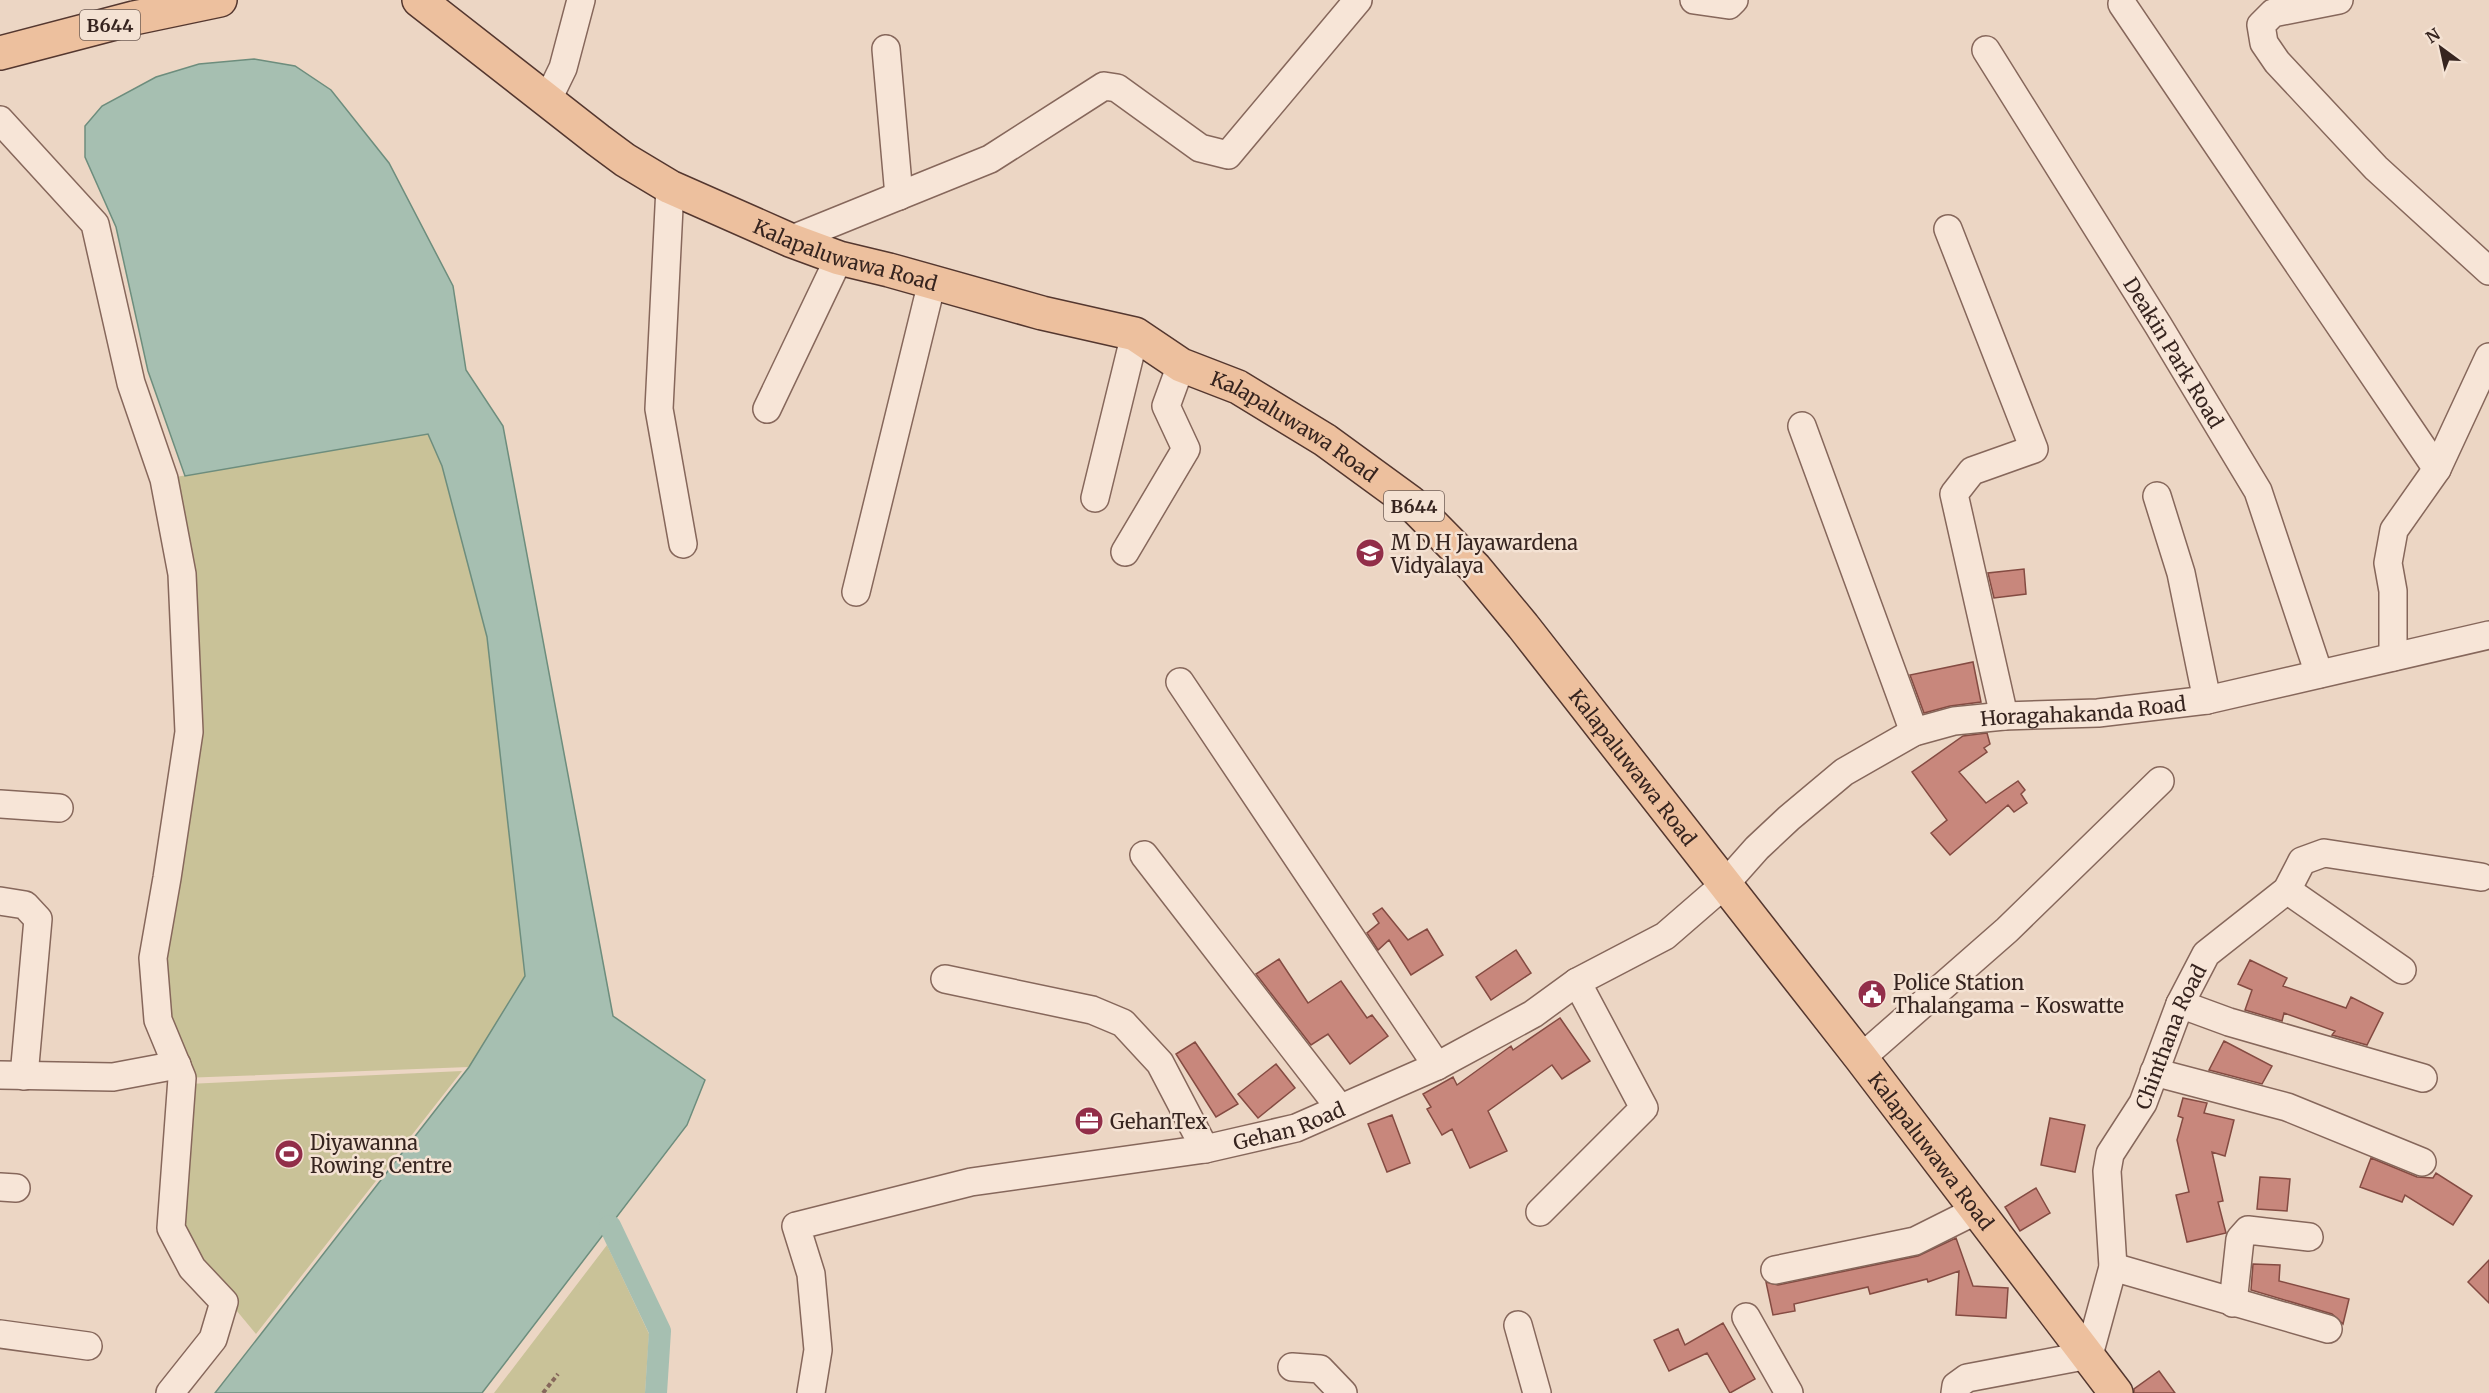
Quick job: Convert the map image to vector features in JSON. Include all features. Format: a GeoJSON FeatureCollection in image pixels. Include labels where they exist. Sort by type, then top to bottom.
{"type":"FeatureCollection","features":[{"type":"Feature","properties":{"kind":"main road","name":"B644"},"geometry":{"type":"LineString","coordinates":[[0,53],[134,18],[220,0]]}},
{"type":"Feature","properties":{"kind":"main road","name":"Kalapaluwawa Road"},"geometry":{"type":"LineString","coordinates":[[419,0],[626,160],[670,187],[790,240],[839,258],[1042,313],[1135,334],[1181,365],[1238,387],[1325,440],[1410,502],[1474,568],[1523,626],[1861,1058],[2102,1379]]}},
{"type":"Feature","properties":{"kind":"street"},"geometry":{"type":"LineString","coordinates":[[547,101],[563,68],[581,0]]}},
{"type":"Feature","properties":{"kind":"street"},"geometry":{"type":"LineString","coordinates":[[790,240],[990,159],[1104,86],[1117,88],[1200,148],[1228,155],[1358,0]]}},
{"type":"Feature","properties":{"kind":"street"},"geometry":{"type":"LineString","coordinates":[[1694,0],[1729,5],[1734,0]]}},
{"type":"Feature","properties":{"kind":"street"},"geometry":{"type":"LineString","coordinates":[[2339,0],[2272,13],[2261,25],[2264,43],[2277,62],[2376,168],[2489,271]]}},
{"type":"Feature","properties":{"kind":"street"},"geometry":{"type":"LineString","coordinates":[[2122,4],[2437,469]]}},
{"type":"Feature","properties":{"kind":"street"},"geometry":{"type":"LineString","coordinates":[[886,50],[899,196]]}},
{"type":"Feature","properties":{"kind":"street","name":"Deakin Park Road"},"geometry":{"type":"LineString","coordinates":[[1986,50],[2158,325],[2258,491],[2319,674]]}},
{"type":"Feature","properties":{"kind":"street"},"geometry":{"type":"LineString","coordinates":[[0,120],[95,224],[131,383],[164,480],[180,562],[189,732],[153,958],[158,1020],[182,1078],[171,1228],[192,1268],[224,1302],[213,1339],[170,1393]]}},
{"type":"Feature","properties":{"kind":"street"},"geometry":{"type":"LineString","coordinates":[[670,187],[659,408],[683,544]]}},
{"type":"Feature","properties":{"kind":"street"},"geometry":{"type":"LineString","coordinates":[[1948,229],[2034,449],[1972,471],[1954,494],[2004,716]]}},
{"type":"Feature","properties":{"kind":"street"},"geometry":{"type":"LineString","coordinates":[[767,409],[839,258]]}},
{"type":"Feature","properties":{"kind":"street"},"geometry":{"type":"LineString","coordinates":[[856,592],[932,282]]}},
{"type":"Feature","properties":{"kind":"street"},"geometry":{"type":"LineString","coordinates":[[1095,498],[1135,334]]}},
{"type":"Feature","properties":{"kind":"street"},"geometry":{"type":"LineString","coordinates":[[2393,657],[2393,591],[2388,562],[2394,530],[2437,469],[2489,357]]}},
{"type":"Feature","properties":{"kind":"street"},"geometry":{"type":"LineString","coordinates":[[1125,552],[1186,449],[1166,406],[1181,365]]}},
{"type":"Feature","properties":{"kind":"street"},"geometry":{"type":"LineString","coordinates":[[1802,426],[1914,732]]}},
{"type":"Feature","properties":{"kind":"street"},"geometry":{"type":"LineString","coordinates":[[2157,496],[2181,573],[2207,700]]}},
{"type":"Feature","properties":{"kind":"street","name":"Horagahakanda Road"},"geometry":{"type":"LineString","coordinates":[[1725,884],[1757,848],[1844,772],[1914,732],[1954,721],[2004,716],[2098,713],[2207,700],[2489,635]]}},
{"type":"Feature","properties":{"kind":"street"},"geometry":{"type":"LineString","coordinates":[[1180,682],[1437,1066]]}},
{"type":"Feature","properties":{"kind":"street"},"geometry":{"type":"LineString","coordinates":[[1861,1058],[2007,930],[2160,781]]}},
{"type":"Feature","properties":{"kind":"street"},"geometry":{"type":"LineString","coordinates":[[0,804],[59,808]]}},
{"type":"Feature","properties":{"kind":"street","name":"Chinthana Road"},"geometry":{"type":"LineString","coordinates":[[2102,1379],[2113,1267],[2107,1171],[2110,1154],[2143,1103],[2180,1004],[2206,954],[2287,890],[2302,861],[2324,853],[2481,877]]}},
{"type":"Feature","properties":{"kind":"street"},"geometry":{"type":"LineString","coordinates":[[1144,855],[1339,1107]]}},
{"type":"Feature","properties":{"kind":"street","name":"Gehan Road"},"geometry":{"type":"LineString","coordinates":[[811,1393],[818,1350],[811,1274],[796,1226],[971,1182],[1205,1149],[1296,1128],[1339,1107],[1437,1066],[1533,1014],[1577,982],[1665,936],[1725,884]]}},
{"type":"Feature","properties":{"kind":"street"},"geometry":{"type":"LineString","coordinates":[[2287,890],[2402,970]]}},
{"type":"Feature","properties":{"kind":"street"},"geometry":{"type":"LineString","coordinates":[[0,901],[25,905],[38,919],[12,1076],[112,1077],[177,1065]]}},
{"type":"Feature","properties":{"kind":"street"},"geometry":{"type":"LineString","coordinates":[[945,979],[1092,1010],[1123,1023],[1160,1063],[1205,1149]]}},
{"type":"Feature","properties":{"kind":"street"},"geometry":{"type":"LineString","coordinates":[[1540,1212],[1644,1108],[1577,982]]}},
{"type":"Feature","properties":{"kind":"street"},"geometry":{"type":"LineString","coordinates":[[2180,1004],[2229,1022],[2423,1078]]}},
{"type":"Feature","properties":{"kind":"street"},"geometry":{"type":"LineString","coordinates":[[2154,1072],[2287,1107],[2422,1162]]}},
{"type":"Feature","properties":{"kind":"street"},"geometry":{"type":"LineString","coordinates":[[1775,1270],[1915,1241],[1977,1210]]}},
{"type":"Feature","properties":{"kind":"street"},"geometry":{"type":"LineString","coordinates":[[2233,1303],[2240,1239],[2248,1230],[2309,1237]]}},
{"type":"Feature","properties":{"kind":"street"},"geometry":{"type":"LineString","coordinates":[[2113,1267],[2328,1329]]}},
{"type":"Feature","properties":{"kind":"street"},"geometry":{"type":"LineString","coordinates":[[1746,1317],[1789,1393]]}},
{"type":"Feature","properties":{"kind":"street"},"geometry":{"type":"LineString","coordinates":[[1518,1325],[1536,1393]]}},
{"type":"Feature","properties":{"kind":"street"},"geometry":{"type":"LineString","coordinates":[[0,1334],[88,1346]]}},
{"type":"Feature","properties":{"kind":"street"},"geometry":{"type":"LineString","coordinates":[[1292,1366],[1320,1369],[1343,1393]]}},
{"type":"Feature","properties":{"kind":"street"},"geometry":{"type":"LineString","coordinates":[[1955,1393],[1956,1386],[1967,1378],[2102,1379]]}},
{"type":"Feature","properties":{"kind":"path"},"geometry":{"type":"LineString","coordinates":[[543,1393],[558,1374]]}},
{"type":"Feature","properties":{"kind":"shaded area"},"geometry":{"type":"Polygon","coordinates":[[[254,59],[295,66],[331,90],[389,163],[453,286],[466,370],[503,426],[613,1016],[705,1080],[687,1125],[482,1393],[215,1393],[469,1067],[525,976],[487,637],[442,466],[428,434],[185,476],[148,371],[116,227],[85,157],[85,126],[102,106],[156,77],[199,64],[254,59]]]}},
{"type":"Feature","properties":{"kind":"shaded area"},"geometry":{"type":"Polygon","coordinates":[[[428,434],[442,466],[487,637],[525,976],[469,1067],[182,1078],[153,958],[189,732],[164,479],[428,434]]]}},
{"type":"Feature","properties":{"kind":"shaded area","name":"Diyawanna Rowing Centre"},"geometry":{"type":"Polygon","coordinates":[[[462,1071],[256,1334],[197,1263],[176,1224],[188,1084],[462,1071]]]}},
{"type":"Feature","properties":{"kind":"shaded area"},"geometry":{"type":"Polygon","coordinates":[[[607,1245],[649,1334],[645,1393],[494,1393],[607,1245]]]}},
{"type":"Feature","properties":{"kind":"building"},"geometry":{"type":"Polygon","coordinates":[[[2024,569],[2026,594],[1994,598],[1988,573],[2024,569]]]}},
{"type":"Feature","properties":{"kind":"building"},"geometry":{"type":"Polygon","coordinates":[[[1973,662],[1981,702],[1950,706],[1924,713],[1910,675],[1973,662]]]}},
{"type":"Feature","properties":{"kind":"building"},"geometry":{"type":"Polygon","coordinates":[[[1987,733],[1990,744],[1984,748],[1987,752],[1959,772],[1986,803],[2018,781],[2025,790],[2021,794],[2027,803],[2014,812],[2008,805],[1950,855],[1931,833],[1947,820],[1912,772],[1963,736],[1987,733]]]}},
{"type":"Feature","properties":{"kind":"building"},"geometry":{"type":"Polygon","coordinates":[[[1382,908],[1408,940],[1427,929],[1443,955],[1411,975],[1389,940],[1378,950],[1367,933],[1379,923],[1373,914],[1382,908]]]}},
{"type":"Feature","properties":{"kind":"building"},"geometry":{"type":"Polygon","coordinates":[[[1516,950],[1531,973],[1491,1000],[1476,977],[1516,950]]]}},
{"type":"Feature","properties":{"kind":"building"},"geometry":{"type":"Polygon","coordinates":[[[1279,959],[1308,1003],[1341,981],[1367,1018],[1372,1015],[1388,1036],[1350,1064],[1328,1034],[1311,1045],[1256,974],[1279,959]]]}},
{"type":"Feature","properties":{"kind":"building"},"geometry":{"type":"Polygon","coordinates":[[[2250,960],[2287,978],[2283,986],[2346,1008],[2351,997],[2383,1013],[2367,1045],[2332,1035],[2335,1031],[2284,1013],[2282,1021],[2245,1010],[2252,990],[2238,984],[2250,960]]]}},
{"type":"Feature","properties":{"kind":"building"},"geometry":{"type":"Polygon","coordinates":[[[1560,1018],[1590,1061],[1562,1079],[1552,1065],[1488,1111],[1507,1151],[1470,1168],[1452,1129],[1442,1135],[1427,1109],[1431,1107],[1423,1094],[1453,1077],[1457,1085],[1511,1046],[1513,1050],[1560,1018]]]}},
{"type":"Feature","properties":{"kind":"building"},"geometry":{"type":"Polygon","coordinates":[[[2224,1041],[2272,1066],[2262,1084],[2209,1070],[2224,1041]]]}},
{"type":"Feature","properties":{"kind":"building"},"geometry":{"type":"Polygon","coordinates":[[[1195,1042],[1238,1104],[1216,1117],[1176,1054],[1195,1042]]]}},
{"type":"Feature","properties":{"kind":"building"},"geometry":{"type":"Polygon","coordinates":[[[1276,1064],[1295,1088],[1258,1118],[1238,1094],[1276,1064]]]}},
{"type":"Feature","properties":{"kind":"building"},"geometry":{"type":"Polygon","coordinates":[[[2183,1098],[2207,1103],[2204,1113],[2234,1120],[2225,1156],[2212,1152],[2223,1201],[2218,1202],[2226,1233],[2187,1242],[2176,1195],[2189,1192],[2177,1140],[2183,1118],[2178,1116],[2183,1098]]]}},
{"type":"Feature","properties":{"kind":"building"},"geometry":{"type":"Polygon","coordinates":[[[1392,1115],[1410,1163],[1387,1172],[1368,1124],[1392,1115]]]}},
{"type":"Feature","properties":{"kind":"building"},"geometry":{"type":"Polygon","coordinates":[[[2050,1118],[2085,1125],[2075,1172],[2041,1165],[2050,1118]]]}},
{"type":"Feature","properties":{"kind":"building"},"geometry":{"type":"Polygon","coordinates":[[[2371,1158],[2417,1177],[2433,1178],[2436,1173],[2472,1196],[2453,1225],[2405,1195],[2402,1202],[2360,1187],[2371,1158]]]}},
{"type":"Feature","properties":{"kind":"building"},"geometry":{"type":"Polygon","coordinates":[[[2260,1177],[2290,1179],[2287,1211],[2257,1209],[2260,1177]]]}},
{"type":"Feature","properties":{"kind":"building"},"geometry":{"type":"Polygon","coordinates":[[[2036,1188],[2050,1213],[2020,1231],[2005,1207],[2036,1188]]]}},
{"type":"Feature","properties":{"kind":"building"},"geometry":{"type":"Polygon","coordinates":[[[1956,1238],[1973,1286],[2008,1288],[2006,1318],[1956,1315],[1959,1271],[1928,1282],[1927,1279],[1870,1294],[1868,1287],[1794,1304],[1795,1311],[1773,1315],[1766,1282],[1778,1285],[1918,1256],[1956,1238]]]}},
{"type":"Feature","properties":{"kind":"building"},"geometry":{"type":"Polygon","coordinates":[[[2489,1260],[2489,1303],[2468,1282],[2489,1260]]]}},
{"type":"Feature","properties":{"kind":"building"},"geometry":{"type":"Polygon","coordinates":[[[2253,1264],[2280,1265],[2279,1281],[2349,1299],[2343,1324],[2332,1314],[2251,1290],[2253,1264]]]}},
{"type":"Feature","properties":{"kind":"building"},"geometry":{"type":"Polygon","coordinates":[[[1723,1323],[1755,1379],[1730,1393],[1707,1353],[1669,1371],[1654,1340],[1678,1329],[1685,1345],[1723,1323]]]}},
{"type":"Feature","properties":{"kind":"building"},"geometry":{"type":"Polygon","coordinates":[[[2159,1371],[2175,1393],[2134,1393],[2134,1389],[2159,1371]]]}},
{"type":"Feature","properties":{"kind":"waterway"},"geometry":{"type":"LineString","coordinates":[[610,1226],[660,1331],[656,1393]]}},
{"type":"Feature","properties":{"kind":"place","name":"M D H Jayawardena Vidyalaya"},"geometry":{"type":"Point","coordinates":[1370,553]}},
{"type":"Feature","properties":{"kind":"place","name":"Police Station Thalangama - Koswatte"},"geometry":{"type":"Point","coordinates":[1872,994]}},
{"type":"Feature","properties":{"kind":"place","name":"GehanTex"},"geometry":{"type":"Point","coordinates":[1089,1121]}},
{"type":"Feature","properties":{"kind":"place","name":"Diyawanna Rowing Centre"},"geometry":{"type":"Point","coordinates":[289,1154]}}]}
